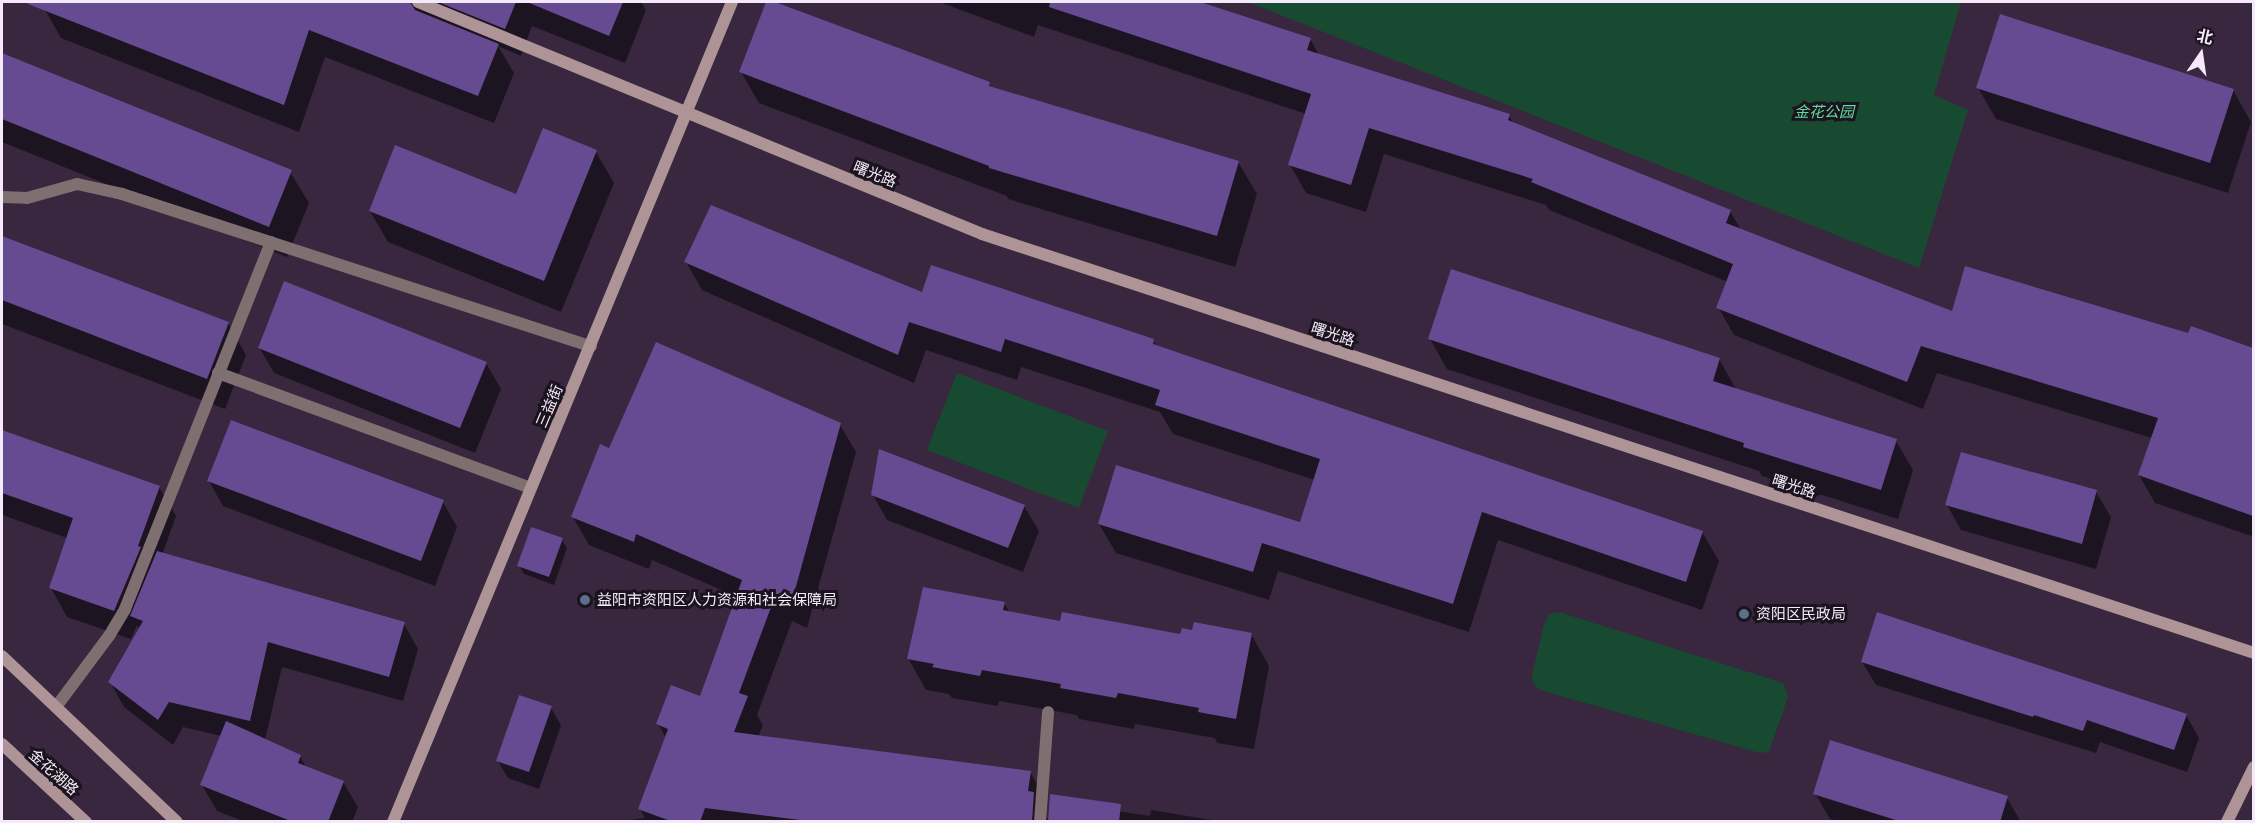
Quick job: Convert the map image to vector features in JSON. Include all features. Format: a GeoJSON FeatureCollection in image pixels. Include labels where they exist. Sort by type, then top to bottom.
{"type":"FeatureCollection","features":[{"type":"Feature","properties":{"kind":"street","name":"曙光路"},"geometry":{"type":"LineString","coordinates":[[418,2],[982,234],[2253,653]]}},
{"type":"Feature","properties":{"kind":"street","name":"三益街"},"geometry":{"type":"LineString","coordinates":[[393,822],[591,346],[684,112],[732,2]]}},
{"type":"Feature","properties":{"kind":"street"},"geometry":{"type":"LineString","coordinates":[[2,656],[177,822]]}},
{"type":"Feature","properties":{"kind":"street","name":"金花湖路"},"geometry":{"type":"LineString","coordinates":[[2,744],[86,822]]}},
{"type":"Feature","properties":{"kind":"street"},"geometry":{"type":"LineString","coordinates":[[2227,822],[2253,767]]}},
{"type":"Feature","properties":{"kind":"lane"},"geometry":{"type":"LineString","coordinates":[[2,197],[27,198],[78,184],[122,194],[591,346]]}},
{"type":"Feature","properties":{"kind":"lane"},"geometry":{"type":"LineString","coordinates":[[56,707],[109,636],[124,609],[271,242]]}},
{"type":"Feature","properties":{"kind":"lane"},"geometry":{"type":"LineString","coordinates":[[218,373],[531,488]]}},
{"type":"Feature","properties":{"kind":"lane"},"geometry":{"type":"LineString","coordinates":[[1040,822],[1048,712]]}},
{"type":"Feature","properties":{"kind":"green space","name":"金花公园"},"geometry":{"type":"Polygon","coordinates":[[[1248,2],[1961,2],[1934,95],[1968,110],[1919,268],[1248,2]]]}},
{"type":"Feature","properties":{"kind":"green space"},"geometry":{"type":"Polygon","coordinates":[[[957,373],[1108,431],[1079,508],[927,450],[957,373]]]}},
{"type":"Feature","properties":{"kind":"green space"},"geometry":{"type":"Polygon","coordinates":[[[1559,612],[1783,683],[1788,697],[1769,752],[1760,753],[1540,690],[1533,683],[1532,675],[1544,624],[1549,614],[1559,612]]]}},
{"type":"Feature","properties":{"kind":"building"},"geometry":{"type":"Polygon","coordinates":[[[28,2],[410,2],[415,10],[499,44],[478,96],[309,30],[284,105],[28,4],[28,2]]]}},
{"type":"Feature","properties":{"kind":"building"},"geometry":{"type":"Polygon","coordinates":[[[438,2],[516,2],[505,29],[438,2]]]}},
{"type":"Feature","properties":{"kind":"building"},"geometry":{"type":"Polygon","coordinates":[[[527,2],[623,2],[609,36],[527,2]]]}},
{"type":"Feature","properties":{"kind":"building"},"geometry":{"type":"Polygon","coordinates":[[[766,2],[775,2],[990,82],[989,86],[1239,161],[1217,236],[989,168],[989,166],[739,72],[766,2]]]}},
{"type":"Feature","properties":{"kind":"building"},"geometry":{"type":"Polygon","coordinates":[[[1050,2],[1200,2],[1311,38],[1307,50],[1510,114],[1508,120],[1731,210],[1726,223],[1952,311],[1965,266],[2188,333],[2191,326],[2253,348],[2253,516],[2138,475],[2158,418],[1921,346],[1907,382],[1716,308],[1733,264],[1531,182],[1533,179],[1369,128],[1351,185],[1288,165],[1311,94],[1049,7],[1050,2]]]}},
{"type":"Feature","properties":{"kind":"building"},"geometry":{"type":"Polygon","coordinates":[[[2000,14],[2234,89],[2210,163],[1976,88],[2000,14]]]}},
{"type":"Feature","properties":{"kind":"building"},"geometry":{"type":"Polygon","coordinates":[[[2,53],[292,170],[269,227],[2,119],[2,53]]]}},
{"type":"Feature","properties":{"kind":"building"},"geometry":{"type":"Polygon","coordinates":[[[543,128],[597,150],[544,281],[369,211],[395,145],[516,194],[543,128]]]}},
{"type":"Feature","properties":{"kind":"building"},"geometry":{"type":"Polygon","coordinates":[[[711,205],[922,292],[931,265],[1154,339],[1153,344],[1703,531],[1686,582],[1482,512],[1453,604],[1262,543],[1253,572],[1098,524],[1116,465],[1300,522],[1320,459],[1155,405],[1160,390],[1005,339],[1001,352],[909,322],[898,355],[684,262],[711,205]]]}},
{"type":"Feature","properties":{"kind":"building"},"geometry":{"type":"Polygon","coordinates":[[[2,236],[229,322],[207,379],[2,300],[2,236]]]}},
{"type":"Feature","properties":{"kind":"building"},"geometry":{"type":"Polygon","coordinates":[[[1451,269],[1720,358],[1713,381],[1897,439],[1881,490],[1743,447],[1744,443],[1428,339],[1451,269]]]}},
{"type":"Feature","properties":{"kind":"building"},"geometry":{"type":"Polygon","coordinates":[[[284,281],[487,362],[460,428],[258,348],[284,281]]]}},
{"type":"Feature","properties":{"kind":"building"},"geometry":{"type":"Polygon","coordinates":[[[656,342],[841,423],[792,601],[776,594],[739,693],[748,696],[734,732],[1031,771],[1028,791],[1034,792],[1032,822],[816,822],[705,808],[700,822],[673,822],[638,809],[668,729],[656,724],[671,685],[700,696],[742,580],[636,534],[634,542],[571,517],[600,444],[609,448],[656,342]]]}},
{"type":"Feature","properties":{"kind":"building"},"geometry":{"type":"Polygon","coordinates":[[[231,420],[444,500],[421,561],[207,481],[231,420]]]}},
{"type":"Feature","properties":{"kind":"building"},"geometry":{"type":"Polygon","coordinates":[[[2,430],[160,486],[138,546],[141,547],[114,611],[49,588],[73,518],[2,493],[2,430]]]}},
{"type":"Feature","properties":{"kind":"building"},"geometry":{"type":"Polygon","coordinates":[[[879,449],[1025,505],[1008,548],[871,495],[879,449]]]}},
{"type":"Feature","properties":{"kind":"building"},"geometry":{"type":"Polygon","coordinates":[[[1961,452],[2097,490],[2082,544],[1945,505],[1961,452]]]}},
{"type":"Feature","properties":{"kind":"building"},"geometry":{"type":"Polygon","coordinates":[[[531,527],[563,538],[549,577],[517,566],[531,527]]]}},
{"type":"Feature","properties":{"kind":"building"},"geometry":{"type":"Polygon","coordinates":[[[157,551],[405,622],[389,677],[268,642],[250,721],[169,702],[158,720],[108,682],[143,621],[130,616],[157,551]]]}},
{"type":"Feature","properties":{"kind":"building"},"geometry":{"type":"Polygon","coordinates":[[[923,587],[1005,602],[1003,610],[1060,621],[1062,612],[1180,634],[1182,628],[1192,630],[1194,622],[1252,633],[1236,719],[1198,712],[1199,708],[1118,693],[1116,698],[1060,688],[1061,684],[982,670],[980,676],[932,667],[934,664],[907,659],[923,587]]]}},
{"type":"Feature","properties":{"kind":"building"},"geometry":{"type":"Polygon","coordinates":[[[1877,612],[2187,714],[2174,750],[2087,720],[2083,731],[2034,715],[2033,717],[1861,662],[1877,612]]]}},
{"type":"Feature","properties":{"kind":"building"},"geometry":{"type":"Polygon","coordinates":[[[519,695],[552,706],[529,772],[496,761],[519,695]]]}},
{"type":"Feature","properties":{"kind":"building"},"geometry":{"type":"Polygon","coordinates":[[[226,721],[301,755],[298,763],[344,781],[328,822],[293,822],[200,785],[226,721]]]}},
{"type":"Feature","properties":{"kind":"building"},"geometry":{"type":"Polygon","coordinates":[[[1830,740],[2008,796],[2000,822],[1902,822],[1813,794],[1830,740]]]}},
{"type":"Feature","properties":{"kind":"building"},"geometry":{"type":"Polygon","coordinates":[[[1050,794],[1121,804],[1119,822],[1048,822],[1050,794]]]}},
{"type":"Feature","properties":{"kind":"place","name":"益阳市资阳区人力资源和社会保障局"},"geometry":{"type":"Point","coordinates":[585,600]}},
{"type":"Feature","properties":{"kind":"place","name":"资阳区民政局"},"geometry":{"type":"Point","coordinates":[1744,614]}}]}
